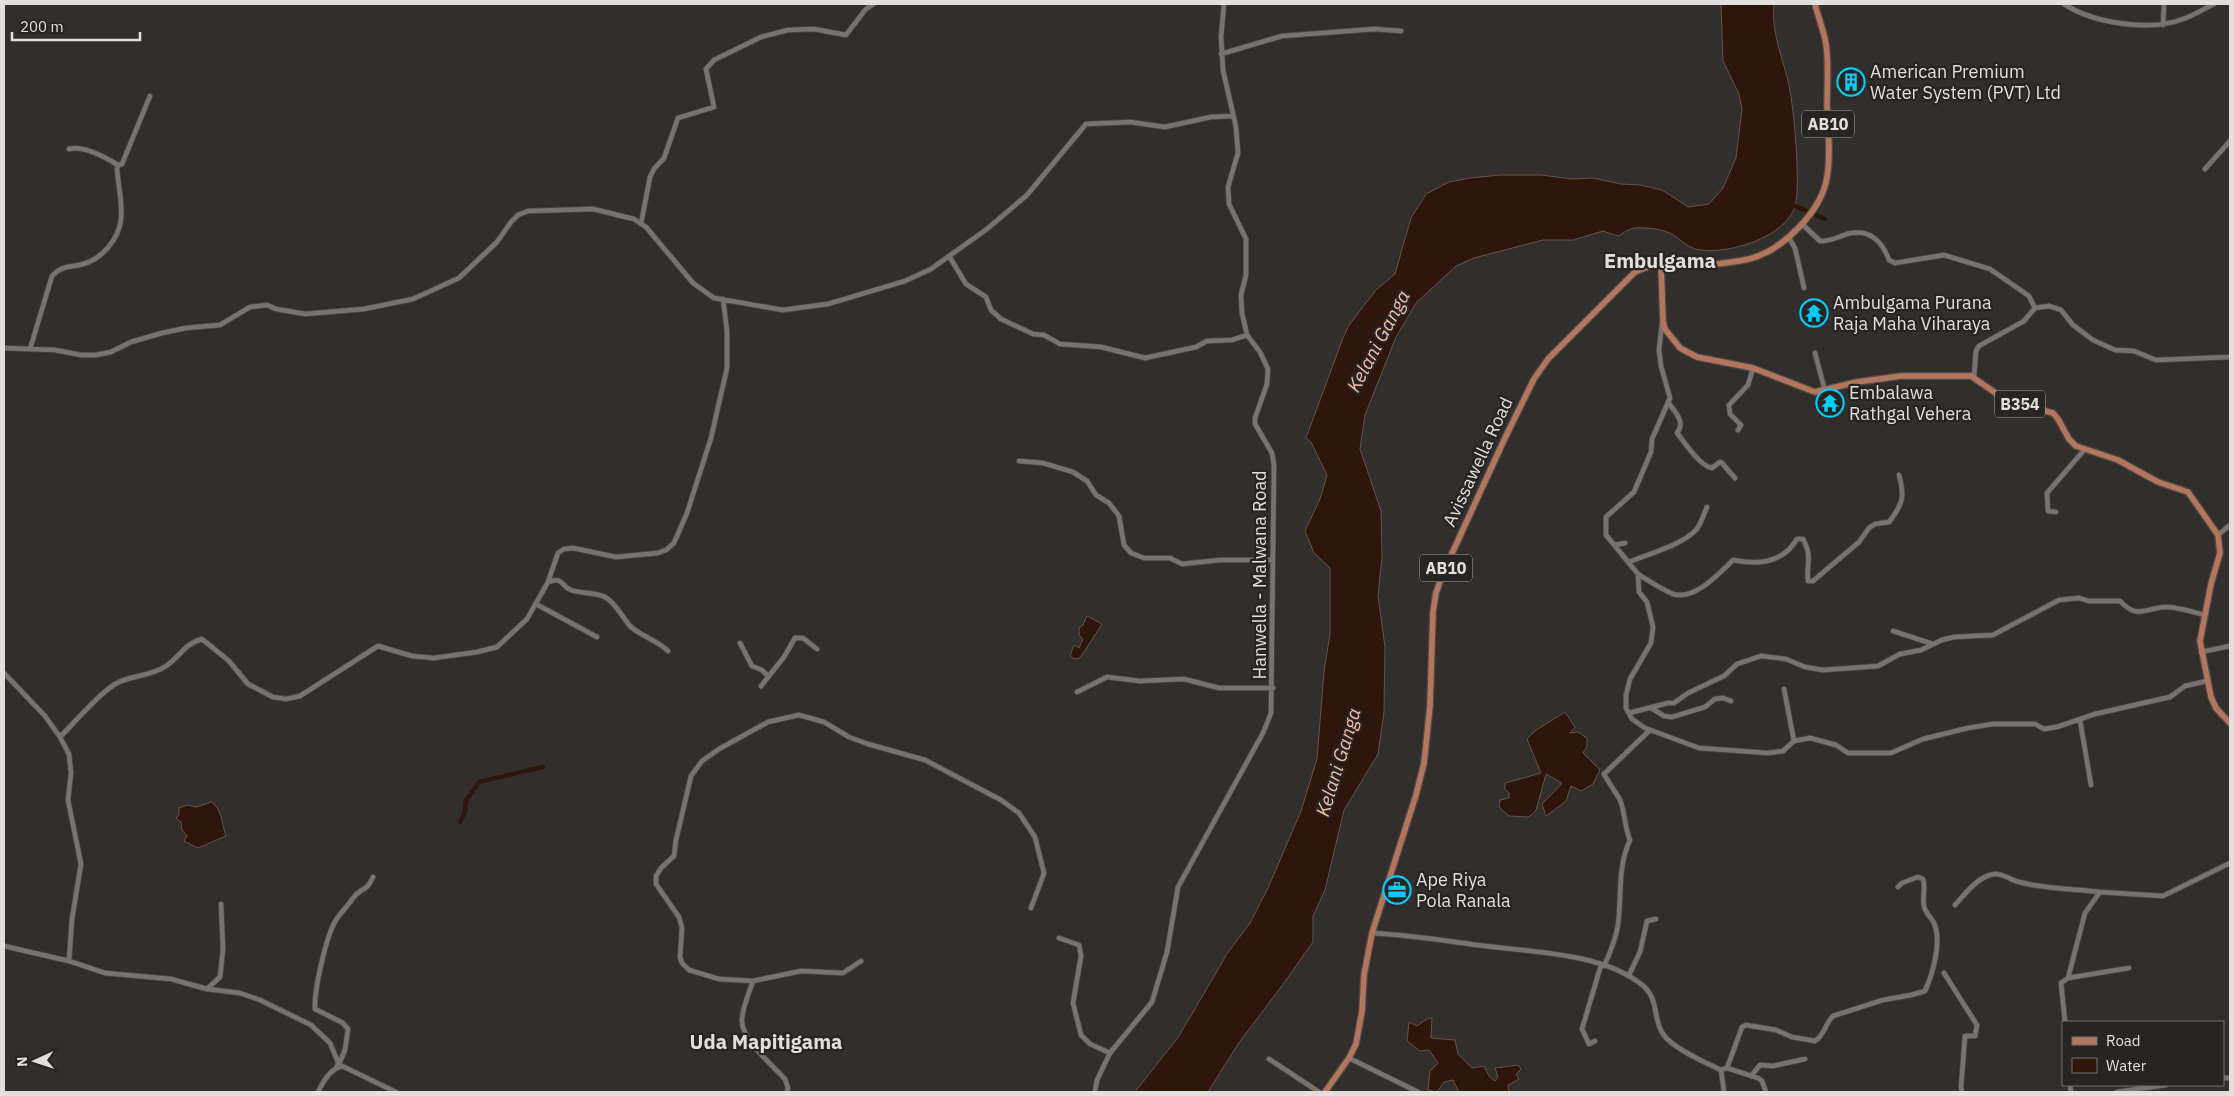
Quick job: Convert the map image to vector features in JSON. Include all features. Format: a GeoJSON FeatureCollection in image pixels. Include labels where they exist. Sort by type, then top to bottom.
{"type":"FeatureCollection","features":[{"type":"Feature","properties":{"kind":"main road","name":"Avissawella Road"},"geometry":{"type":"LineString","coordinates":[[1325,1092],[1349,1058],[1359,1033],[1364,975],[1372,933],[1416,795],[1424,763],[1430,706],[1433,612],[1436,593],[1443,573],[1534,379],[1548,359],[1634,273],[1644,268],[1661,264],[1705,265],[1749,259],[1768,252],[1789,238],[1802,224],[1821,196],[1827,177],[1828,153],[1826,50],[1816,4]]}},
{"type":"Feature","properties":{"kind":"main road","name":"B354"},"geometry":{"type":"LineString","coordinates":[[1661,264],[1663,321],[1673,340],[1687,353],[1697,357],[1752,368],[1810,390],[1825,391],[1857,382],[1901,376],[1945,375],[1974,377],[2008,401],[2053,413],[2073,444],[2118,460],[2161,483],[2188,492],[2218,535]]}},
{"type":"Feature","properties":{"kind":"main road"},"geometry":{"type":"LineString","coordinates":[[2218,535],[2220,553],[2211,584],[2201,632],[2201,652],[2207,682],[2216,708],[2230,723]]}},
{"type":"Feature","properties":{"kind":"street"},"geometry":{"type":"LineString","coordinates":[[641,224],[650,177],[654,169],[664,158],[678,118],[714,107],[706,69],[714,60],[760,37],[788,30],[814,29],[846,35],[864,10],[873,4]]}},
{"type":"Feature","properties":{"kind":"street","name":"Hanwella - Malwana Road"},"geometry":{"type":"LineString","coordinates":[[1095,1092],[1097,1080],[1110,1053],[1152,1002],[1167,952],[1178,887],[1263,733],[1272,713],[1274,465],[1272,453],[1259,432],[1255,418],[1267,384],[1268,369],[1260,352],[1248,335],[1242,313],[1241,294],[1246,275],[1246,239],[1229,204],[1228,187],[1238,153],[1236,127],[1232,116],[1222,54],[1221,30],[1224,4]]}},
{"type":"Feature","properties":{"kind":"street"},"geometry":{"type":"LineString","coordinates":[[2064,4],[2086,16],[2148,26],[2163,25],[2183,19],[2214,4]]}},
{"type":"Feature","properties":{"kind":"street"},"geometry":{"type":"LineString","coordinates":[[2163,25],[2164,4]]}},
{"type":"Feature","properties":{"kind":"street"},"geometry":{"type":"LineString","coordinates":[[1222,54],[1282,36],[1375,29],[1401,30]]}},
{"type":"Feature","properties":{"kind":"street"},"geometry":{"type":"LineString","coordinates":[[118,165],[122,164],[150,96]]}},
{"type":"Feature","properties":{"kind":"street"},"geometry":{"type":"LineString","coordinates":[[4,348],[55,350],[81,356],[96,355],[111,352],[131,342],[162,332],[186,328],[220,326],[250,307],[267,305],[276,309],[305,314],[364,309],[413,299],[459,278],[497,242],[518,215],[528,211],[593,209],[634,219],[662,245],[693,283],[714,298],[783,310],[828,304],[906,280],[931,269],[987,229],[1027,195],[1086,124],[1130,122],[1165,127],[1211,117],[1232,116]]}},
{"type":"Feature","properties":{"kind":"street"},"geometry":{"type":"LineString","coordinates":[[2204,169],[2230,141]]}},
{"type":"Feature","properties":{"kind":"street"},"geometry":{"type":"LineString","coordinates":[[69,149],[78,147],[109,159],[118,165]]}},
{"type":"Feature","properties":{"kind":"street"},"geometry":{"type":"LineString","coordinates":[[30,348],[52,276],[59,269],[93,260],[105,251],[113,241],[122,219],[118,165]]}},
{"type":"Feature","properties":{"kind":"street"},"geometry":{"type":"LineString","coordinates":[[1802,224],[1820,241],[1850,233],[1865,233],[1884,246],[1889,260],[1895,263],[1944,255],[1990,269],[2029,296],[2035,308]]}},
{"type":"Feature","properties":{"kind":"street"},"geometry":{"type":"LineString","coordinates":[[1789,238],[1795,248],[1804,288]]}},
{"type":"Feature","properties":{"kind":"street"},"geometry":{"type":"LineString","coordinates":[[949,256],[966,284],[986,297],[991,310],[1001,319],[1033,334],[1044,334],[1060,344],[1101,347],[1145,358],[1196,347],[1207,342],[1232,340],[1248,335]]}},
{"type":"Feature","properties":{"kind":"street"},"geometry":{"type":"LineString","coordinates":[[60,737],[108,690],[120,682],[143,676],[166,666],[191,642],[202,639],[229,662],[248,684],[273,697],[286,699],[300,696],[378,646],[412,656],[434,658],[497,647],[527,619],[548,582],[558,553],[564,549],[616,557],[658,553],[666,550],[674,543],[688,513],[711,438],[727,368],[727,331],[723,299]]}},
{"type":"Feature","properties":{"kind":"street"},"geometry":{"type":"LineString","coordinates":[[1974,377],[1976,351],[1979,346],[2024,321],[2035,308],[2049,306],[2061,310],[2082,332],[2115,350],[2134,351],[2162,361],[2230,357]]}},
{"type":"Feature","properties":{"kind":"street"},"geometry":{"type":"LineString","coordinates":[[1663,321],[1659,350],[1661,366],[1670,393],[1668,402],[1652,439],[1646,466],[1634,492],[1606,517],[1606,535],[1638,574],[1674,594],[1682,595],[1710,583],[1733,560],[1760,563],[1778,558],[1797,539],[1803,539],[1810,552],[1807,572],[1808,581],[1813,581],[1859,542],[1869,528],[1875,524],[1889,522],[1899,509],[1902,501],[1903,488],[1899,475]]}},
{"type":"Feature","properties":{"kind":"street"},"geometry":{"type":"LineString","coordinates":[[1815,353],[1825,391]]}},
{"type":"Feature","properties":{"kind":"street"},"geometry":{"type":"LineString","coordinates":[[1738,430],[1741,424],[1730,414],[1729,405],[1748,385],[1752,368]]}},
{"type":"Feature","properties":{"kind":"street"},"geometry":{"type":"LineString","coordinates":[[1668,402],[1682,423],[1677,433],[1693,452],[1708,468],[1712,468],[1720,462],[1722,463],[1735,478]]}},
{"type":"Feature","properties":{"kind":"street"},"geometry":{"type":"LineString","coordinates":[[2056,512],[2048,511],[2047,493],[2085,449]]}},
{"type":"Feature","properties":{"kind":"street"},"geometry":{"type":"LineString","coordinates":[[1019,461],[1044,463],[1073,472],[1087,481],[1096,495],[1109,503],[1119,516],[1124,545],[1131,553],[1144,558],[1170,558],[1182,564],[1220,560],[1272,560]]}},
{"type":"Feature","properties":{"kind":"street"},"geometry":{"type":"LineString","coordinates":[[1629,562],[1691,534],[1698,528],[1707,507]]}},
{"type":"Feature","properties":{"kind":"street"},"geometry":{"type":"LineString","coordinates":[[2218,535],[2230,525]]}},
{"type":"Feature","properties":{"kind":"street"},"geometry":{"type":"LineString","coordinates":[[1615,545],[1625,543]]}},
{"type":"Feature","properties":{"kind":"street"},"geometry":{"type":"LineString","coordinates":[[1638,574],[1639,592],[1647,602],[1653,627],[1651,643],[1630,679],[1626,695],[1626,708],[1632,719],[1650,730],[1698,748],[1768,753],[1783,751],[1794,741],[1800,739],[1816,739],[1836,745],[1848,753],[1891,753],[1923,739],[1993,724],[2034,724],[2044,729],[2080,720],[2095,714],[2170,697],[2185,686],[2207,682]]}},
{"type":"Feature","properties":{"kind":"street"},"geometry":{"type":"LineString","coordinates":[[548,582],[560,581],[570,590],[605,597],[630,626],[648,640],[661,644],[668,651]]}},
{"type":"Feature","properties":{"kind":"street"},"geometry":{"type":"LineString","coordinates":[[1629,713],[1674,704],[1688,693],[1724,676],[1738,664],[1761,656],[1786,659],[1806,667],[1823,670],[1848,670],[1878,666],[1900,654],[1921,650],[1954,637],[1994,635],[2030,617],[2051,603],[2070,598],[2079,598],[2089,602],[2120,601],[2130,611],[2136,612],[2167,607],[2205,615]]}},
{"type":"Feature","properties":{"kind":"street"},"geometry":{"type":"LineString","coordinates":[[536,604],[597,637]]}},
{"type":"Feature","properties":{"kind":"street"},"geometry":{"type":"LineString","coordinates":[[1892,631],[1933,644]]}},
{"type":"Feature","properties":{"kind":"street"},"geometry":{"type":"LineString","coordinates":[[761,686],[784,657],[795,638],[803,638],[817,648]]}},
{"type":"Feature","properties":{"kind":"street"},"geometry":{"type":"LineString","coordinates":[[740,642],[752,666],[762,670],[768,676]]}},
{"type":"Feature","properties":{"kind":"street"},"geometry":{"type":"LineString","coordinates":[[2201,652],[2230,646]]}},
{"type":"Feature","properties":{"kind":"street"},"geometry":{"type":"LineString","coordinates":[[4,673],[45,716],[69,754],[71,773],[68,800],[81,864],[72,919],[68,961]]}},
{"type":"Feature","properties":{"kind":"street"},"geometry":{"type":"LineString","coordinates":[[1077,692],[1107,677],[1140,682],[1184,679],[1219,688],[1273,688]]}},
{"type":"Feature","properties":{"kind":"street"},"geometry":{"type":"LineString","coordinates":[[1784,689],[1794,741]]}},
{"type":"Feature","properties":{"kind":"street"},"geometry":{"type":"LineString","coordinates":[[1652,708],[1664,716],[1672,718],[1705,706],[1714,699],[1723,698],[1731,701]]}},
{"type":"Feature","properties":{"kind":"street"},"geometry":{"type":"LineString","coordinates":[[861,961],[843,973],[801,971],[753,981],[719,979],[689,970],[682,963],[680,957],[682,928],[679,917],[656,884],[656,876],[674,856],[691,776],[702,761],[719,749],[768,722],[785,717],[799,716],[824,722],[849,737],[925,760],[1000,800],[1019,813],[1035,837],[1044,873],[1030,908]]}},
{"type":"Feature","properties":{"kind":"street"},"geometry":{"type":"LineString","coordinates":[[2080,720],[2091,785]]}},
{"type":"Feature","properties":{"kind":"street"},"geometry":{"type":"LineString","coordinates":[[1595,1041],[1589,1044],[1582,1029],[1618,925],[1623,854],[1630,840],[1626,830],[1620,798],[1604,774],[1650,730]]}},
{"type":"Feature","properties":{"kind":"street"},"geometry":{"type":"LineString","coordinates":[[1954,905],[1979,880],[1991,874],[2006,876],[2017,882],[2037,886],[2163,896],[2230,863]]}},
{"type":"Feature","properties":{"kind":"street"},"geometry":{"type":"LineString","coordinates":[[318,1092],[328,1076],[337,1067],[345,1050],[348,1029],[343,1023],[316,1010],[320,972],[330,931],[354,896],[369,886],[373,877]]}},
{"type":"Feature","properties":{"kind":"street"},"geometry":{"type":"LineString","coordinates":[[1727,1068],[1742,1027],[1746,1025],[1776,1030],[1792,1037],[1815,1041],[1820,1038],[1828,1021],[1833,1016],[1883,1000],[1911,995],[1925,990],[1933,974],[1936,951],[1933,922],[1924,906],[1925,885],[1923,879],[1918,877],[1898,887]]}},
{"type":"Feature","properties":{"kind":"street"},"geometry":{"type":"LineString","coordinates":[[2068,978],[2085,913],[2100,892]]}},
{"type":"Feature","properties":{"kind":"street"},"geometry":{"type":"LineString","coordinates":[[207,989],[220,977],[223,949],[221,904]]}},
{"type":"Feature","properties":{"kind":"street"},"geometry":{"type":"LineString","coordinates":[[1629,975],[1640,952],[1647,921],[1656,919]]}},
{"type":"Feature","properties":{"kind":"street"},"geometry":{"type":"LineString","coordinates":[[1372,933],[1547,953],[1603,966],[1629,975],[1648,989],[1653,997],[1663,1034],[1671,1042],[1705,1063],[1721,1070],[1727,1068],[1762,1081],[1766,1092]]}},
{"type":"Feature","properties":{"kind":"street"},"geometry":{"type":"LineString","coordinates":[[1060,938],[1079,945],[1081,956],[1073,1002],[1081,1035],[1090,1044],[1110,1053]]}},
{"type":"Feature","properties":{"kind":"street"},"geometry":{"type":"LineString","coordinates":[[4,946],[68,961],[104,973],[171,980],[207,989],[240,993],[311,1025],[330,1043],[338,1062],[337,1067]]}},
{"type":"Feature","properties":{"kind":"street"},"geometry":{"type":"LineString","coordinates":[[2064,1021],[2060,983],[2068,978],[2129,968]]}},
{"type":"Feature","properties":{"kind":"street"},"geometry":{"type":"LineString","coordinates":[[1944,974],[1977,1025],[1976,1036],[1965,1036],[1962,1092]]}},
{"type":"Feature","properties":{"kind":"street"},"geometry":{"type":"LineString","coordinates":[[753,981],[744,1006],[742,1026],[746,1036],[785,1079],[788,1088],[787,1092]]}},
{"type":"Feature","properties":{"kind":"street"},"geometry":{"type":"LineString","coordinates":[[1349,1058],[1418,1092]]}},
{"type":"Feature","properties":{"kind":"street"},"geometry":{"type":"LineString","coordinates":[[1269,1059],[1319,1092]]}},
{"type":"Feature","properties":{"kind":"street"},"geometry":{"type":"LineString","coordinates":[[1751,1076],[1760,1065],[1772,1066],[1805,1059]]}},
{"type":"Feature","properties":{"kind":"street"},"geometry":{"type":"LineString","coordinates":[[337,1067],[342,1066],[396,1092]]}},
{"type":"Feature","properties":{"kind":"street"},"geometry":{"type":"LineString","coordinates":[[1721,1070],[1724,1092]]}},
{"type":"Feature","properties":{"kind":"street"},"geometry":{"type":"LineString","coordinates":[[2117,1092],[2159,1086]]}},
{"type":"Feature","properties":{"kind":"water","name":"Kelani Ganga"},"geometry":{"type":"Polygon","coordinates":[[[1721,4],[1774,4],[1774,25],[1789,85],[1796,146],[1797,195],[1790,217],[1781,227],[1769,235],[1741,246],[1713,251],[1691,247],[1665,231],[1643,228],[1634,228],[1618,236],[1603,231],[1573,240],[1543,240],[1474,258],[1456,266],[1416,303],[1396,337],[1365,415],[1360,449],[1381,511],[1382,557],[1378,596],[1385,647],[1384,712],[1378,754],[1344,810],[1325,890],[1313,916],[1313,942],[1238,1044],[1208,1092],[1135,1092],[1179,1036],[1227,954],[1250,923],[1268,888],[1301,811],[1317,759],[1324,671],[1330,634],[1330,568],[1314,553],[1305,531],[1320,499],[1327,475],[1311,442],[1306,438],[1349,325],[1376,290],[1395,274],[1411,218],[1426,194],[1449,182],[1500,175],[1541,175],[1572,179],[1593,178],[1662,190],[1688,207],[1709,204],[1723,188],[1736,158],[1742,109],[1739,94],[1723,61],[1721,4]]]}},
{"type":"Feature","properties":{"kind":"water"},"geometry":{"type":"Polygon","coordinates":[[[1087,616],[1102,624],[1080,658],[1074,659],[1070,656],[1074,645],[1079,648],[1083,639],[1079,635],[1079,628],[1083,625],[1087,616]]]}},
{"type":"Feature","properties":{"kind":"water"},"geometry":{"type":"Polygon","coordinates":[[[1565,712],[1575,727],[1570,733],[1578,732],[1587,738],[1587,746],[1583,753],[1600,770],[1593,784],[1581,791],[1571,786],[1566,801],[1546,816],[1542,804],[1562,783],[1546,774],[1536,810],[1529,817],[1509,816],[1499,807],[1500,800],[1509,798],[1509,793],[1505,789],[1505,783],[1541,773],[1527,739],[1535,731],[1565,712]]]}},
{"type":"Feature","properties":{"kind":"water"},"geometry":{"type":"Polygon","coordinates":[[[212,802],[220,813],[226,836],[198,848],[184,841],[187,836],[182,830],[181,822],[176,818],[179,815],[179,808],[187,805],[196,807],[212,802]]]}},
{"type":"Feature","properties":{"kind":"water"},"geometry":{"type":"Polygon","coordinates":[[[1432,1018],[1431,1038],[1455,1040],[1458,1054],[1472,1068],[1484,1066],[1489,1076],[1495,1081],[1498,1077],[1495,1068],[1518,1065],[1521,1069],[1516,1074],[1519,1079],[1508,1085],[1509,1092],[1459,1092],[1453,1080],[1444,1082],[1437,1092],[1428,1090],[1430,1071],[1438,1063],[1429,1050],[1420,1051],[1407,1041],[1409,1022],[1417,1026],[1432,1018]]]}},
{"type":"Feature","properties":{"kind":"waterway"},"geometry":{"type":"LineString","coordinates":[[1795,206],[1825,219]]}},
{"type":"Feature","properties":{"kind":"waterway"},"geometry":{"type":"LineString","coordinates":[[460,822],[465,812],[466,801],[479,782],[543,767]]}},
{"type":"Feature","properties":{"kind":"place","name":"American Premium Water System (PVT) Ltd"},"geometry":{"type":"Point","coordinates":[1851,82]}},
{"type":"Feature","properties":{"kind":"place","name":"Ambulgama Purana Raja Maha Viharaya"},"geometry":{"type":"Point","coordinates":[1814,313]}},
{"type":"Feature","properties":{"kind":"place","name":"Embalawa Rathgal Vehera"},"geometry":{"type":"Point","coordinates":[1830,403]}},
{"type":"Feature","properties":{"kind":"place","name":"Ape Riya Pola Ranala"},"geometry":{"type":"Point","coordinates":[1397,890]}},
{"type":"Feature","properties":{"kind":"district","name":"Embulgama"},"geometry":{"type":"Point","coordinates":[1660,261]}},
{"type":"Feature","properties":{"kind":"district","name":"Uda Mapitigama"},"geometry":{"type":"Point","coordinates":[766,1042]}}]}
